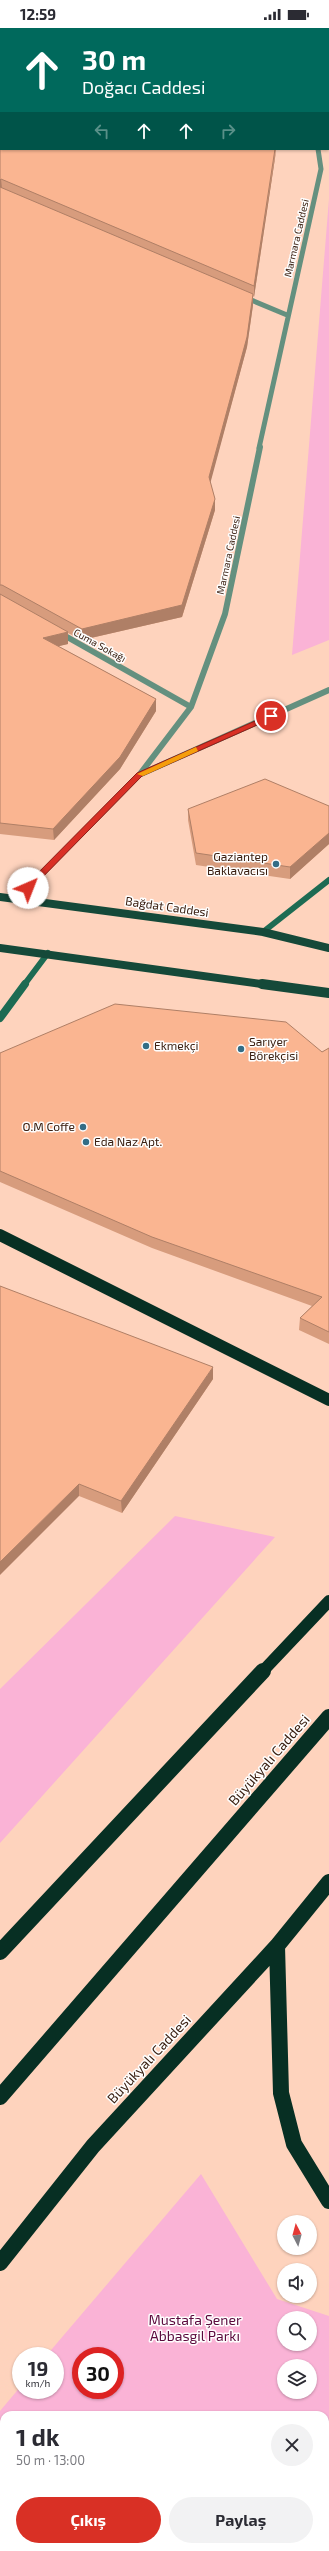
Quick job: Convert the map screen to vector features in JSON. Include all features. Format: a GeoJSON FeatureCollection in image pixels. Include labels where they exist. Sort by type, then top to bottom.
{"type":"FeatureCollection","features":[{"type":"Feature","properties":{"kind":"highway"},"geometry":{"type":"LineString","coordinates":[[0,1235],[329,1400]]}},
{"type":"Feature","properties":{"kind":"highway"},"geometry":{"type":"LineString","coordinates":[[0,1952],[329,1601]]}},
{"type":"Feature","properties":{"kind":"highway","name":"Büyükyalı Caddesi"},"geometry":{"type":"LineString","coordinates":[[0,2097],[329,1717]]}},
{"type":"Feature","properties":{"kind":"highway","name":"Büyükyalı Caddesi"},"geometry":{"type":"LineString","coordinates":[[0,2264],[93,2146],[277,1946],[329,1882]]}},
{"type":"Feature","properties":{"kind":"highway"},"geometry":{"type":"LineString","coordinates":[[277,1946],[281,2093],[294,2144],[329,2201]]}},
{"type":"Feature","properties":{"kind":"main road","name":"Bağdat Caddesi"},"geometry":{"type":"LineString","coordinates":[[0,897],[263,932],[329,948]]}},
{"type":"Feature","properties":{"kind":"main road"},"geometry":{"type":"LineString","coordinates":[[0,948],[48,953],[329,993]]}},
{"type":"Feature","properties":{"kind":"street","name":"Marmara Caddesi"},"geometry":{"type":"LineString","coordinates":[[17,899],[140,774],[191,707],[225,614],[288,315],[321,168],[318,150]]}},
{"type":"Feature","properties":{"kind":"street"},"geometry":{"type":"LineString","coordinates":[[237,294],[288,315]]}},
{"type":"Feature","properties":{"kind":"street","name":"Cuma Sokağı"},"geometry":{"type":"LineString","coordinates":[[54,630],[191,707]]}},
{"type":"Feature","properties":{"kind":"street"},"geometry":{"type":"LineString","coordinates":[[140,774],[329,690]]}},
{"type":"Feature","properties":{"kind":"street"},"geometry":{"type":"LineString","coordinates":[[263,932],[329,880]]}},
{"type":"Feature","properties":{"kind":"street"},"geometry":{"type":"LineString","coordinates":[[0,1018],[48,953]]}},
{"type":"Feature","properties":{"kind":"green space"},"geometry":{"type":"Polygon","coordinates":[[[329,199],[329,640],[292,655],[329,199]]]}},
{"type":"Feature","properties":{"kind":"green space"},"geometry":{"type":"Polygon","coordinates":[[[175,1516],[275,1537],[0,1843],[0,1689],[175,1516]]]}},
{"type":"Feature","properties":{"kind":"green space","name":"Mustafa Şener Abbasgil Parkı"},"geometry":{"type":"Polygon","coordinates":[[[201,2174],[277,2299],[277,2303],[289,2303],[314,2311],[277,2311],[277,2351],[317,2351],[317,2312],[329,2316],[329,2411],[0,2411],[12,2397],[12,2399],[64,2399],[64,2347],[54,2347],[201,2174]]]}},
{"type":"Feature","properties":{"kind":"building"},"geometry":{"type":"Polygon","coordinates":[[[0,150],[275,150],[254,286],[1,179],[0,180],[0,150]]]}},
{"type":"Feature","properties":{"kind":"building"},"geometry":{"type":"Polygon","coordinates":[[[0,187],[253,294],[247,337],[209,477],[215,499],[182,605],[82,629],[0,585],[0,187]]]}},
{"type":"Feature","properties":{"kind":"building"},"geometry":{"type":"Polygon","coordinates":[[[0,594],[68,632],[43,638],[156,699],[120,757],[53,829],[0,823],[0,594]]]}},
{"type":"Feature","properties":{"kind":"building"},"geometry":{"type":"Polygon","coordinates":[[[265,779],[329,806],[329,833],[290,867],[196,853],[188,809],[265,779]]]}},
{"type":"Feature","properties":{"kind":"building"},"geometry":{"type":"Polygon","coordinates":[[[115,1004],[286,1022],[322,1052],[329,1048],[329,1332],[300,1318],[322,1297],[152,1237],[0,1171],[0,1053],[115,1004]]]}},
{"type":"Feature","properties":{"kind":"building"},"geometry":{"type":"Polygon","coordinates":[[[0,1286],[213,1367],[121,1501],[79,1484],[0,1562],[0,1286]]]}},
{"type":"Feature","properties":{"kind":"slow traffic"},"geometry":{"type":"LineString","coordinates":[[140,774],[196,750]]}},
{"type":"Feature","properties":{"kind":"place","name":"Gaziantep Baklavacısı"},"geometry":{"type":"Point","coordinates":[276,864]}},
{"type":"Feature","properties":{"kind":"place","name":"Ekmekçi"},"geometry":{"type":"Point","coordinates":[146,1046]}},
{"type":"Feature","properties":{"kind":"place","name":"Sarıyer Börekçisi"},"geometry":{"type":"Point","coordinates":[241,1049]}},
{"type":"Feature","properties":{"kind":"place","name":"O.M Coffe"},"geometry":{"type":"Point","coordinates":[83,1127]}},
{"type":"Feature","properties":{"kind":"place","name":"Eda Naz Apt."},"geometry":{"type":"Point","coordinates":[86,1142]}},
{"type":"Feature","properties":{"kind":"route"},"geometry":{"type":"LineString","coordinates":[[28,888],[140,774],[271,716]]}}]}
